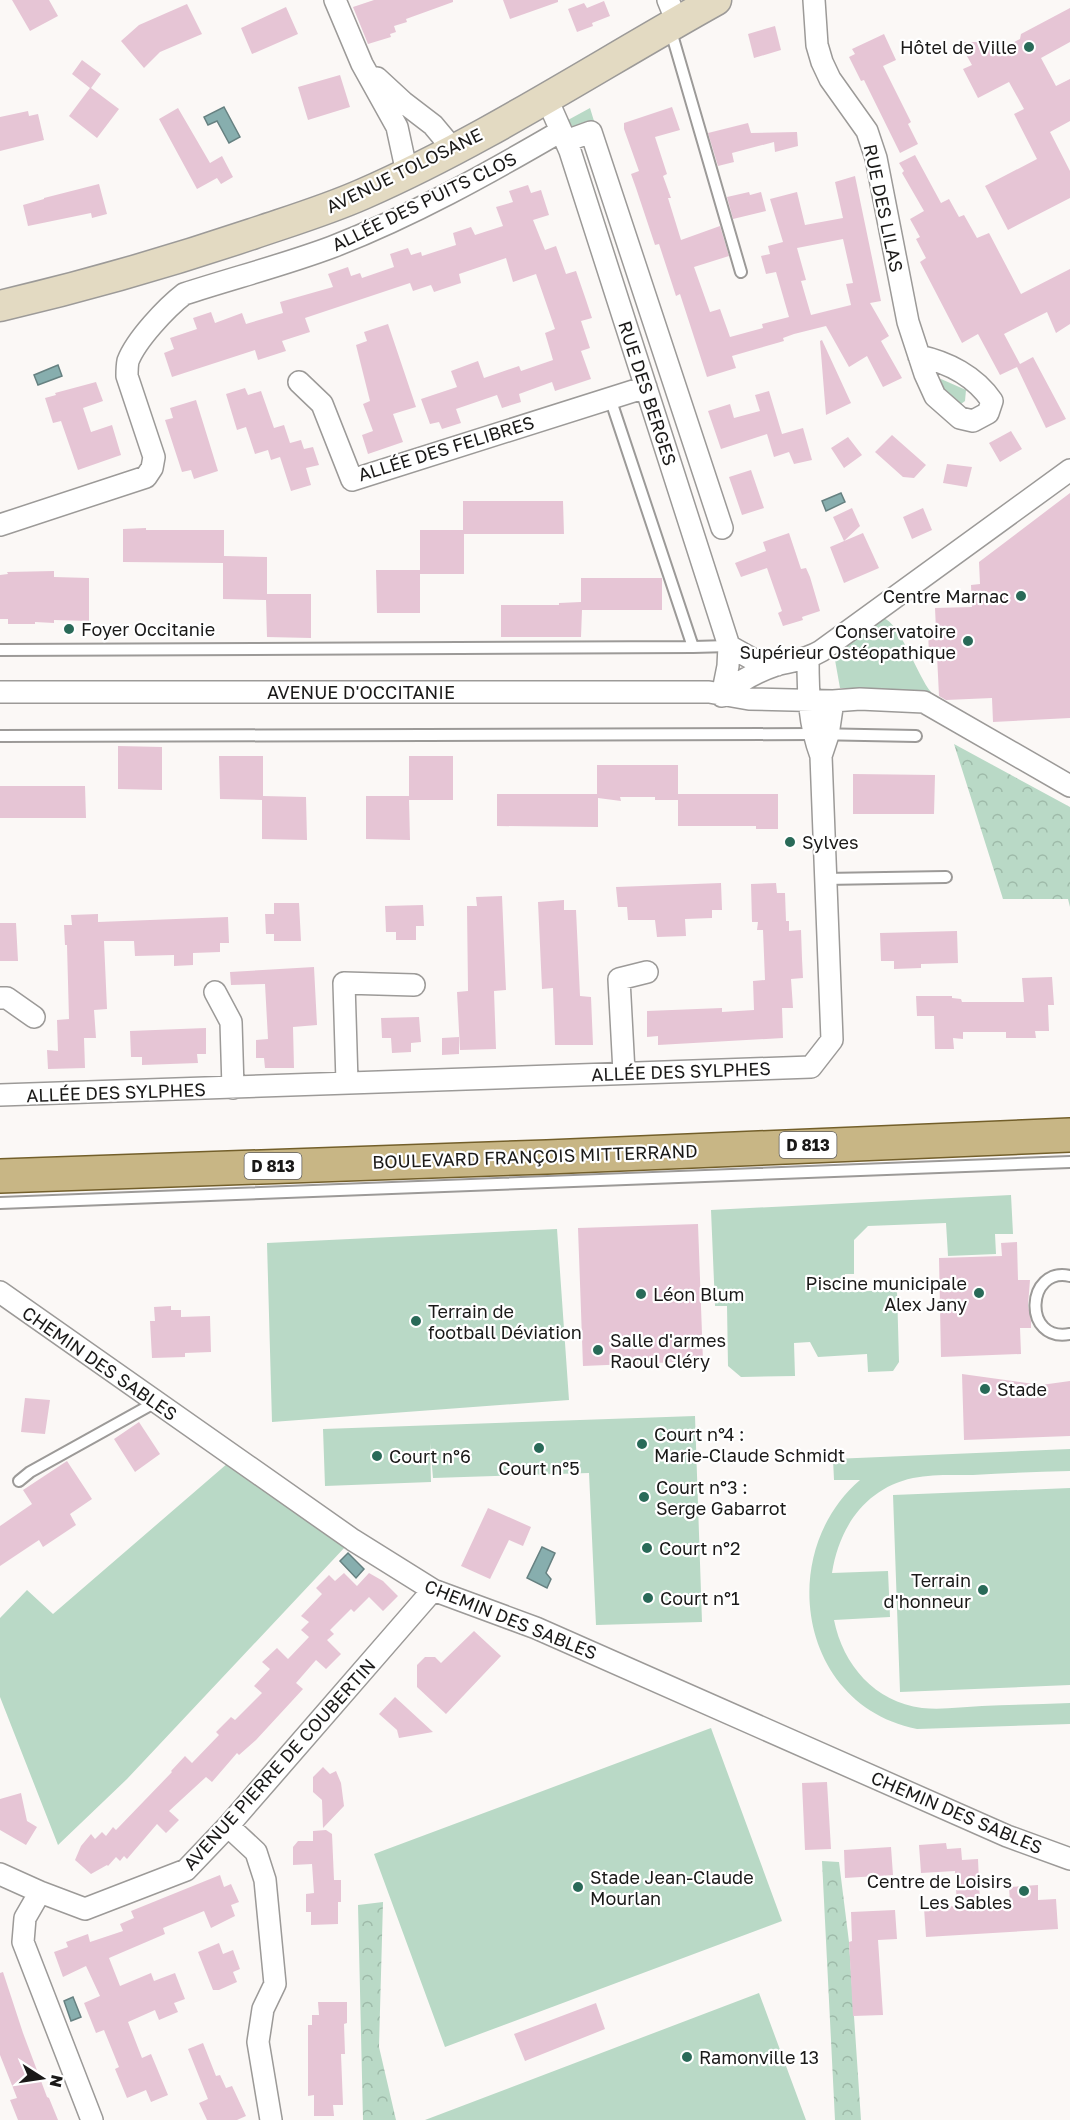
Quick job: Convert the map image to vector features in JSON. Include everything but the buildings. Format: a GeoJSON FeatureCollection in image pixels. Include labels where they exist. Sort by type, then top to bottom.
{"type":"FeatureCollection","features":[{"type":"Feature","properties":{"kind":"main road","name":"AVENUE TOLOSANE"},"geometry":{"type":"LineString","coordinates":[[0,306],[107,279],[315,213],[407,173],[547,99],[671,16],[716,0]]}},
{"type":"Feature","properties":{"kind":"main road","name":"BOULEVARD FRANÇOIS MITTERRAND"},"geometry":{"type":"LineString","coordinates":[[0,1176],[547,1157],[1070,1135]]}},
{"type":"Feature","properties":{"kind":"street"},"geometry":{"type":"LineString","coordinates":[[335,0],[362,64],[398,127],[407,173]]}},
{"type":"Feature","properties":{"kind":"street","name":"RUE DES LILAS"},"geometry":{"type":"LineString","coordinates":[[814,0],[817,45],[822,62],[830,79],[867,131],[876,158],[908,322],[919,356]]}},
{"type":"Feature","properties":{"kind":"street"},"geometry":{"type":"LineString","coordinates":[[362,64],[403,102],[433,125],[453,148]]}},
{"type":"Feature","properties":{"kind":"street","name":"RUE DES BERGES"},"geometry":{"type":"LineString","coordinates":[[547,99],[564,136],[729,646]]}},
{"type":"Feature","properties":{"kind":"street","name":"RUE DES BERGES"},"geometry":{"type":"LineString","coordinates":[[564,136],[591,132],[722,528]]}},
{"type":"Feature","properties":{"kind":"street","name":"ALLÉE DES PUITS CLOS"},"geometry":{"type":"LineString","coordinates":[[0,525],[147,477],[154,457],[128,376],[127,363],[136,347],[163,314],[184,294],[330,248],[372,231],[564,136]]}},
{"type":"Feature","properties":{"kind":"street","name":"ALLÉE DES FELIBRES"},"geometry":{"type":"LineString","coordinates":[[299,382],[322,404],[352,480],[646,387]]}},
{"type":"Feature","properties":{"kind":"street"},"geometry":{"type":"LineString","coordinates":[[722,696],[745,678],[777,665],[808,659],[936,569],[1070,470]]}},
{"type":"Feature","properties":{"kind":"street"},"geometry":{"type":"LineString","coordinates":[[722,696],[729,646],[756,662],[777,665]]}},
{"type":"Feature","properties":{"kind":"street"},"geometry":{"type":"LineString","coordinates":[[808,659],[808,701]]}},
{"type":"Feature","properties":{"kind":"street","name":"AVENUE D'OCCITANIE"},"geometry":{"type":"LineString","coordinates":[[0,692],[709,692],[722,696],[808,701],[860,699],[924,702],[1070,786]]}},
{"type":"Feature","properties":{"kind":"street","name":"ALLÉE DES SYLPHES"},"geometry":{"type":"LineString","coordinates":[[0,1095],[811,1066],[832,1040],[820,735],[808,701]]}},
{"type":"Feature","properties":{"kind":"street","name":"ALLÉE DES SYLPHES"},"geometry":{"type":"LineString","coordinates":[[820,735],[833,701]]}},
{"type":"Feature","properties":{"kind":"street"},"geometry":{"type":"LineString","coordinates":[[624,1072],[619,979],[647,972]]}},
{"type":"Feature","properties":{"kind":"street"},"geometry":{"type":"LineString","coordinates":[[347,1082],[344,983],[414,985]]}},
{"type":"Feature","properties":{"kind":"street","name":"ALLÉE DES SYLPHES"},"geometry":{"type":"LineString","coordinates":[[215,992],[231,1022],[233,1088]]}},
{"type":"Feature","properties":{"kind":"street"},"geometry":{"type":"LineString","coordinates":[[0,998],[7,998],[34,1017]]}},
{"type":"Feature","properties":{"kind":"street","name":"CHEMIN DES SABLES"},"geometry":{"type":"LineString","coordinates":[[0,1292],[352,1540],[433,1590],[536,1628],[959,1819],[1014,1832],[1070,1859]]}},
{"type":"Feature","properties":{"kind":"street","name":"AVENUE PIERRE DE COUBERTIN"},"geometry":{"type":"LineString","coordinates":[[0,1874],[85,1909],[186,1870],[228,1826],[433,1590]]}},
{"type":"Feature","properties":{"kind":"street"},"geometry":{"type":"LineString","coordinates":[[228,1826],[256,1851],[265,1880],[275,1984],[263,2008],[258,2042],[271,2120]]}},
{"type":"Feature","properties":{"kind":"street"},"geometry":{"type":"LineString","coordinates":[[40,1892],[25,1918],[23,1942],[92,2120]]}},
{"type":"Feature","properties":{"kind":"lane"},"geometry":{"type":"LineString","coordinates":[[671,16],[741,272]]}},
{"type":"Feature","properties":{"kind":"lane"},"geometry":{"type":"LineString","coordinates":[[610,398],[693,647]]}},
{"type":"Feature","properties":{"kind":"lane"},"geometry":{"type":"LineString","coordinates":[[0,650],[613,649],[729,646]]}},
{"type":"Feature","properties":{"kind":"lane"},"geometry":{"type":"LineString","coordinates":[[0,736],[916,736]]}},
{"type":"Feature","properties":{"kind":"lane"},"geometry":{"type":"LineString","coordinates":[[824,879],[946,877]]}},
{"type":"Feature","properties":{"kind":"lane"},"geometry":{"type":"LineString","coordinates":[[0,1203],[1070,1162]]}},
{"type":"Feature","properties":{"kind":"lane"},"geometry":{"type":"LineString","coordinates":[[1070,1276],[1053,1277],[1043,1283],[1034,1304],[1036,1316],[1042,1326],[1052,1333],[1070,1334]]}},
{"type":"Feature","properties":{"kind":"lane"},"geometry":{"type":"LineString","coordinates":[[19,1481],[30,1472],[156,1402]]}},
{"type":"Feature","properties":{"kind":"green space"},"geometry":{"type":"Polygon","coordinates":[[[590,108],[594,121],[574,129],[568,120],[590,108]]]}},
{"type":"Feature","properties":{"kind":"green space"},"geometry":{"type":"Polygon","coordinates":[[[939,380],[966,390],[965,401],[961,404],[955,403],[941,387],[939,380]]]}},
{"type":"Feature","properties":{"kind":"green space"},"geometry":{"type":"Polygon","coordinates":[[[883,618],[889,621],[902,639],[931,692],[840,688],[836,653],[883,618]]]}},
{"type":"Feature","properties":{"kind":"green space"},"geometry":{"type":"Polygon","coordinates":[[[954,744],[1070,807],[1070,907],[1068,899],[1003,899],[954,744]]]}},
{"type":"Feature","properties":{"kind":"green space"},"geometry":{"type":"Polygon","coordinates":[[[1011,1195],[1013,1234],[995,1234],[996,1254],[948,1256],[946,1223],[868,1226],[854,1240],[854,1274],[845,1274],[845,1292],[897,1290],[899,1362],[893,1371],[868,1372],[867,1354],[818,1357],[810,1342],[794,1343],[795,1376],[741,1377],[728,1366],[727,1306],[715,1306],[711,1210],[1011,1195]]]}},
{"type":"Feature","properties":{"kind":"green space","name":"Terrain de football Déviation"},"geometry":{"type":"Polygon","coordinates":[[[557,1229],[569,1400],[272,1422],[267,1243],[557,1229]]]}},
{"type":"Feature","properties":{"kind":"green space"},"geometry":{"type":"Polygon","coordinates":[[[695,1416],[702,1622],[596,1625],[589,1473],[433,1478],[430,1443],[431,1482],[325,1486],[323,1429],[695,1416]]]}},
{"type":"Feature","properties":{"kind":"green space"},"geometry":{"type":"Polygon","coordinates":[[[1070,1449],[1070,1471],[928,1476],[896,1483],[869,1500],[848,1525],[841,1540],[832,1573],[888,1571],[890,1617],[834,1620],[838,1636],[853,1666],[864,1679],[890,1698],[905,1704],[930,1709],[1070,1703],[1070,1724],[917,1729],[877,1715],[846,1691],[825,1659],[812,1623],[810,1585],[816,1546],[833,1511],[860,1480],[834,1480],[833,1459],[1070,1449]]]}},
{"type":"Feature","properties":{"kind":"green space"},"geometry":{"type":"Polygon","coordinates":[[[228,1463],[346,1546],[127,1779],[58,1845],[0,1697],[0,1618],[27,1590],[53,1614],[228,1463]]]}},
{"type":"Feature","properties":{"kind":"green space","name":"Terrain d'honneur"},"geometry":{"type":"Polygon","coordinates":[[[1070,1488],[1070,1685],[900,1692],[893,1495],[1070,1488]]]}},
{"type":"Feature","properties":{"kind":"green space","name":"Stade Jean-Claude Mourlan"},"geometry":{"type":"Polygon","coordinates":[[[711,1728],[782,1921],[445,2047],[374,1854],[711,1728]]]}},
{"type":"Feature","properties":{"kind":"green space"},"geometry":{"type":"Polygon","coordinates":[[[822,1861],[839,1862],[849,1942],[861,2120],[835,2120],[822,1861]]]}},
{"type":"Feature","properties":{"kind":"green space"},"geometry":{"type":"Polygon","coordinates":[[[383,1902],[379,2047],[396,2120],[363,2120],[358,1905],[383,1902]]]}},
{"type":"Feature","properties":{"kind":"green space","name":"Ramonville 13"},"geometry":{"type":"Polygon","coordinates":[[[759,1993],[806,2120],[425,2120],[759,1993]]]}},
{"type":"Feature","properties":{"kind":"water"},"geometry":{"type":"Polygon","coordinates":[[[224,107],[240,137],[229,143],[217,121],[208,125],[204,117],[224,107]]]}},
{"type":"Feature","properties":{"kind":"water"},"geometry":{"type":"Polygon","coordinates":[[[58,365],[62,376],[38,385],[34,375],[58,365]]]}},
{"type":"Feature","properties":{"kind":"water"},"geometry":{"type":"Polygon","coordinates":[[[841,493],[845,502],[826,511],[822,501],[841,493]]]}},
{"type":"Feature","properties":{"kind":"water"},"geometry":{"type":"Polygon","coordinates":[[[542,1547],[555,1553],[546,1573],[551,1579],[547,1588],[527,1578],[542,1547]]]}},
{"type":"Feature","properties":{"kind":"water"},"geometry":{"type":"Polygon","coordinates":[[[348,1553],[364,1569],[356,1578],[340,1561],[348,1553]]]}},
{"type":"Feature","properties":{"kind":"water"},"geometry":{"type":"Polygon","coordinates":[[[73,1997],[81,2017],[71,2021],[64,2001],[73,1997]]]}},
{"type":"Feature","properties":{"kind":"place","name":"Hôtel de Ville"},"geometry":{"type":"Point","coordinates":[1029,47]}},
{"type":"Feature","properties":{"kind":"place","name":"Centre Marnac"},"geometry":{"type":"Point","coordinates":[1021,596]}},
{"type":"Feature","properties":{"kind":"place","name":"Foyer Occitanie"},"geometry":{"type":"Point","coordinates":[69,629]}},
{"type":"Feature","properties":{"kind":"place","name":"Conservatoire Supérieur Ostéopathique"},"geometry":{"type":"Point","coordinates":[968,641]}},
{"type":"Feature","properties":{"kind":"place","name":"Sylves"},"geometry":{"type":"Point","coordinates":[790,842]}},
{"type":"Feature","properties":{"kind":"place","name":"Piscine municipale Alex Jany"},"geometry":{"type":"Point","coordinates":[979,1293]}},
{"type":"Feature","properties":{"kind":"place","name":"Léon Blum"},"geometry":{"type":"Point","coordinates":[641,1294]}},
{"type":"Feature","properties":{"kind":"place","name":"Terrain de football Déviation"},"geometry":{"type":"Point","coordinates":[416,1321]}},
{"type":"Feature","properties":{"kind":"place","name":"Salle d'armes Raoul Cléry"},"geometry":{"type":"Point","coordinates":[598,1350]}},
{"type":"Feature","properties":{"kind":"place","name":"Stade"},"geometry":{"type":"Point","coordinates":[985,1389]}},
{"type":"Feature","properties":{"kind":"place","name":"Court n°4 : Marie-Claude Schmidt"},"geometry":{"type":"Point","coordinates":[642,1444]}},
{"type":"Feature","properties":{"kind":"place","name":"Court n°5"},"geometry":{"type":"Point","coordinates":[539,1448]}},
{"type":"Feature","properties":{"kind":"place","name":"Court n°6"},"geometry":{"type":"Point","coordinates":[377,1456]}},
{"type":"Feature","properties":{"kind":"place","name":"Court n°3 : Serge Gabarrot"},"geometry":{"type":"Point","coordinates":[644,1497]}},
{"type":"Feature","properties":{"kind":"place","name":"Court n°2"},"geometry":{"type":"Point","coordinates":[647,1548]}},
{"type":"Feature","properties":{"kind":"place","name":"Terrain d'honneur"},"geometry":{"type":"Point","coordinates":[983,1590]}},
{"type":"Feature","properties":{"kind":"place","name":"Court n°1"},"geometry":{"type":"Point","coordinates":[648,1598]}},
{"type":"Feature","properties":{"kind":"place","name":"Stade Jean-Claude Mourlan"},"geometry":{"type":"Point","coordinates":[578,1887]}},
{"type":"Feature","properties":{"kind":"place","name":"Centre de Loisirs Les Sables"},"geometry":{"type":"Point","coordinates":[1024,1891]}},
{"type":"Feature","properties":{"kind":"place","name":"Ramonville 13"},"geometry":{"type":"Point","coordinates":[687,2057]}}]}
